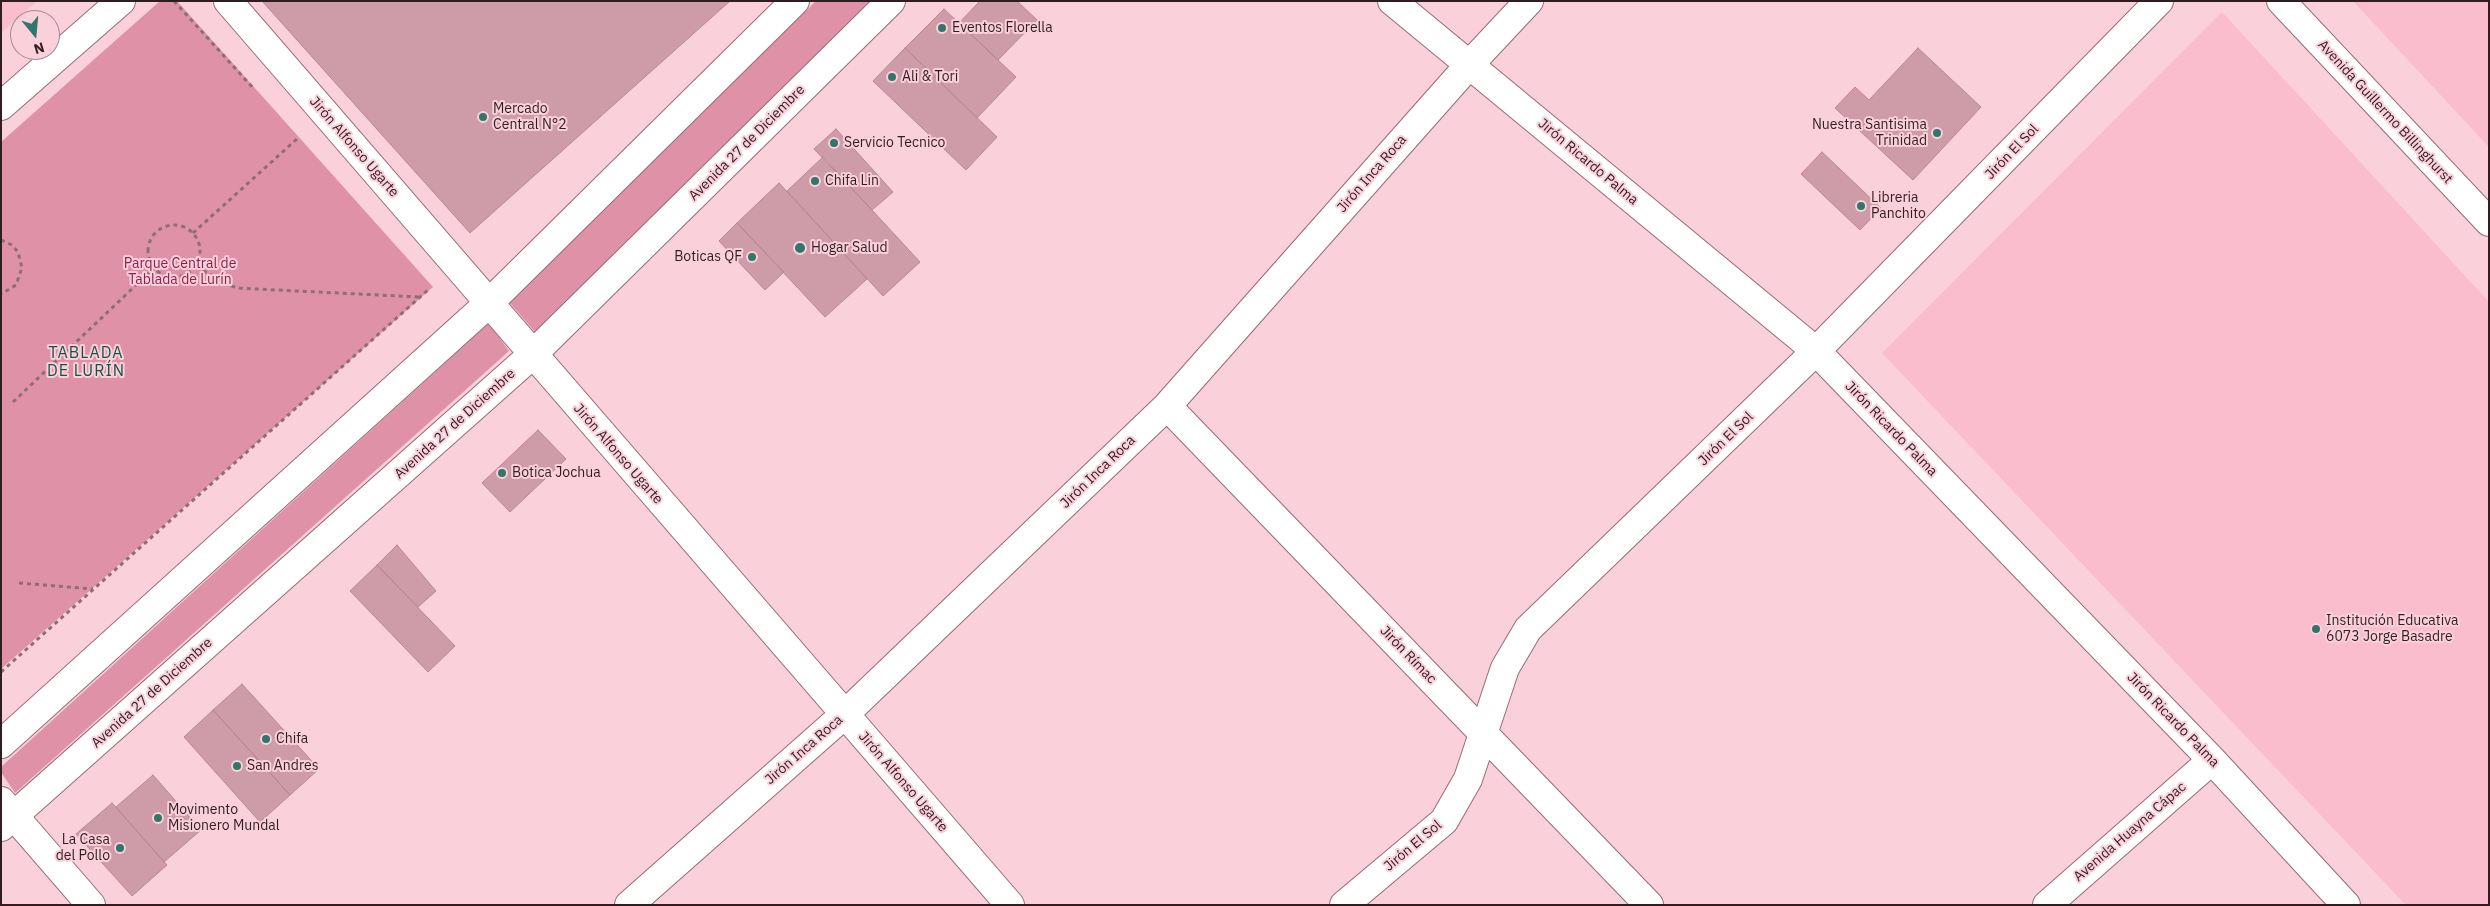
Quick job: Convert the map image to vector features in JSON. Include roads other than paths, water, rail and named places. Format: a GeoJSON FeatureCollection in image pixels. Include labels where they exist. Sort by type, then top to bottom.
{"type":"FeatureCollection","features":[{"type":"Feature","properties":{"kind":"street"},"geometry":{"type":"LineString","coordinates":[[1,106],[121,1]]}},
{"type":"Feature","properties":{"kind":"street","name":"Jirón Alfonso Ugarte"},"geometry":{"type":"LineString","coordinates":[[228,1],[532,355],[1010,905]]}},
{"type":"Feature","properties":{"kind":"street"},"geometry":{"type":"LineString","coordinates":[[1,744],[488,304],[795,1]]}},
{"type":"Feature","properties":{"kind":"street","name":"Avenida 27 de Diciembre"},"geometry":{"type":"LineString","coordinates":[[6,815],[532,355],[891,1]]}},
{"type":"Feature","properties":{"kind":"street","name":"Jirón Ricardo Palma"},"geometry":{"type":"LineString","coordinates":[[1392,1],[1816,351],[2212,760],[2346,905]]}},
{"type":"Feature","properties":{"kind":"street","name":"Jirón Inca Roca"},"geometry":{"type":"LineString","coordinates":[[628,905],[844,715],[1168,406],[1470,64],[1529,1]]}},
{"type":"Feature","properties":{"kind":"street","name":"Jirón El Sol"},"geometry":{"type":"LineString","coordinates":[[1344,905],[1444,821],[1468,779],[1482,732],[1505,668],[1528,629],[1816,351],[2159,1]]}},
{"type":"Feature","properties":{"kind":"street","name":"Avenida Guillermo Billinghurst"},"geometry":{"type":"LineString","coordinates":[[2281,1],[2489,222]]}},
{"type":"Feature","properties":{"kind":"street","name":"Jirón Rímac"},"geometry":{"type":"LineString","coordinates":[[1168,406],[1649,905]]}},
{"type":"Feature","properties":{"kind":"street","name":"Avenida Huayna Cápac"},"geometry":{"type":"LineString","coordinates":[[2047,905],[2212,760]]}},
{"type":"Feature","properties":{"kind":"street"},"geometry":{"type":"LineString","coordinates":[[6,815],[90,905]]}},
{"type":"Feature","properties":{"kind":"place","name":"Eventos Florella"},"geometry":{"type":"Point","coordinates":[942,28]}},
{"type":"Feature","properties":{"kind":"place","name":"Ali & Tori"},"geometry":{"type":"Point","coordinates":[892,77]}},
{"type":"Feature","properties":{"kind":"place","name":"Mercado Central N°2"},"geometry":{"type":"Point","coordinates":[483,117]}},
{"type":"Feature","properties":{"kind":"place","name":"Nuestra Santisima Trinidad"},"geometry":{"type":"Point","coordinates":[1937,133]}},
{"type":"Feature","properties":{"kind":"place","name":"Servicio Tecnico"},"geometry":{"type":"Point","coordinates":[834,143]}},
{"type":"Feature","properties":{"kind":"place","name":"Chifa Lin"},"geometry":{"type":"Point","coordinates":[815,181]}},
{"type":"Feature","properties":{"kind":"place","name":"Libreria Panchito"},"geometry":{"type":"Point","coordinates":[1861,206]}},
{"type":"Feature","properties":{"kind":"place","name":"Hogar Salud"},"geometry":{"type":"Point","coordinates":[800,248]}},
{"type":"Feature","properties":{"kind":"place","name":"Boticas QF"},"geometry":{"type":"Point","coordinates":[752,257]}},
{"type":"Feature","properties":{"kind":"place","name":"Botica Jochua"},"geometry":{"type":"Point","coordinates":[502,473]}},
{"type":"Feature","properties":{"kind":"place","name":"Institución Educativa 6073 Jorge Basadre"},"geometry":{"type":"Point","coordinates":[2316,629]}},
{"type":"Feature","properties":{"kind":"place","name":"Chifa"},"geometry":{"type":"Point","coordinates":[266,739]}},
{"type":"Feature","properties":{"kind":"place","name":"San Andres"},"geometry":{"type":"Point","coordinates":[237,766]}},
{"type":"Feature","properties":{"kind":"place","name":"Movimento Misionero Mundal"},"geometry":{"type":"Point","coordinates":[158,818]}},
{"type":"Feature","properties":{"kind":"place","name":"La Casa del Pollo"},"geometry":{"type":"Point","coordinates":[120,848]}},
{"type":"Feature","properties":{"kind":"district","name":"TABLADA DE LURÍN"},"geometry":{"type":"Point","coordinates":[86,362]}},
{"type":"Feature","properties":{"kind":"park label","name":"Parque Central de Tablada de Lurín"},"geometry":{"type":"Point","coordinates":[180,272]}}]}
